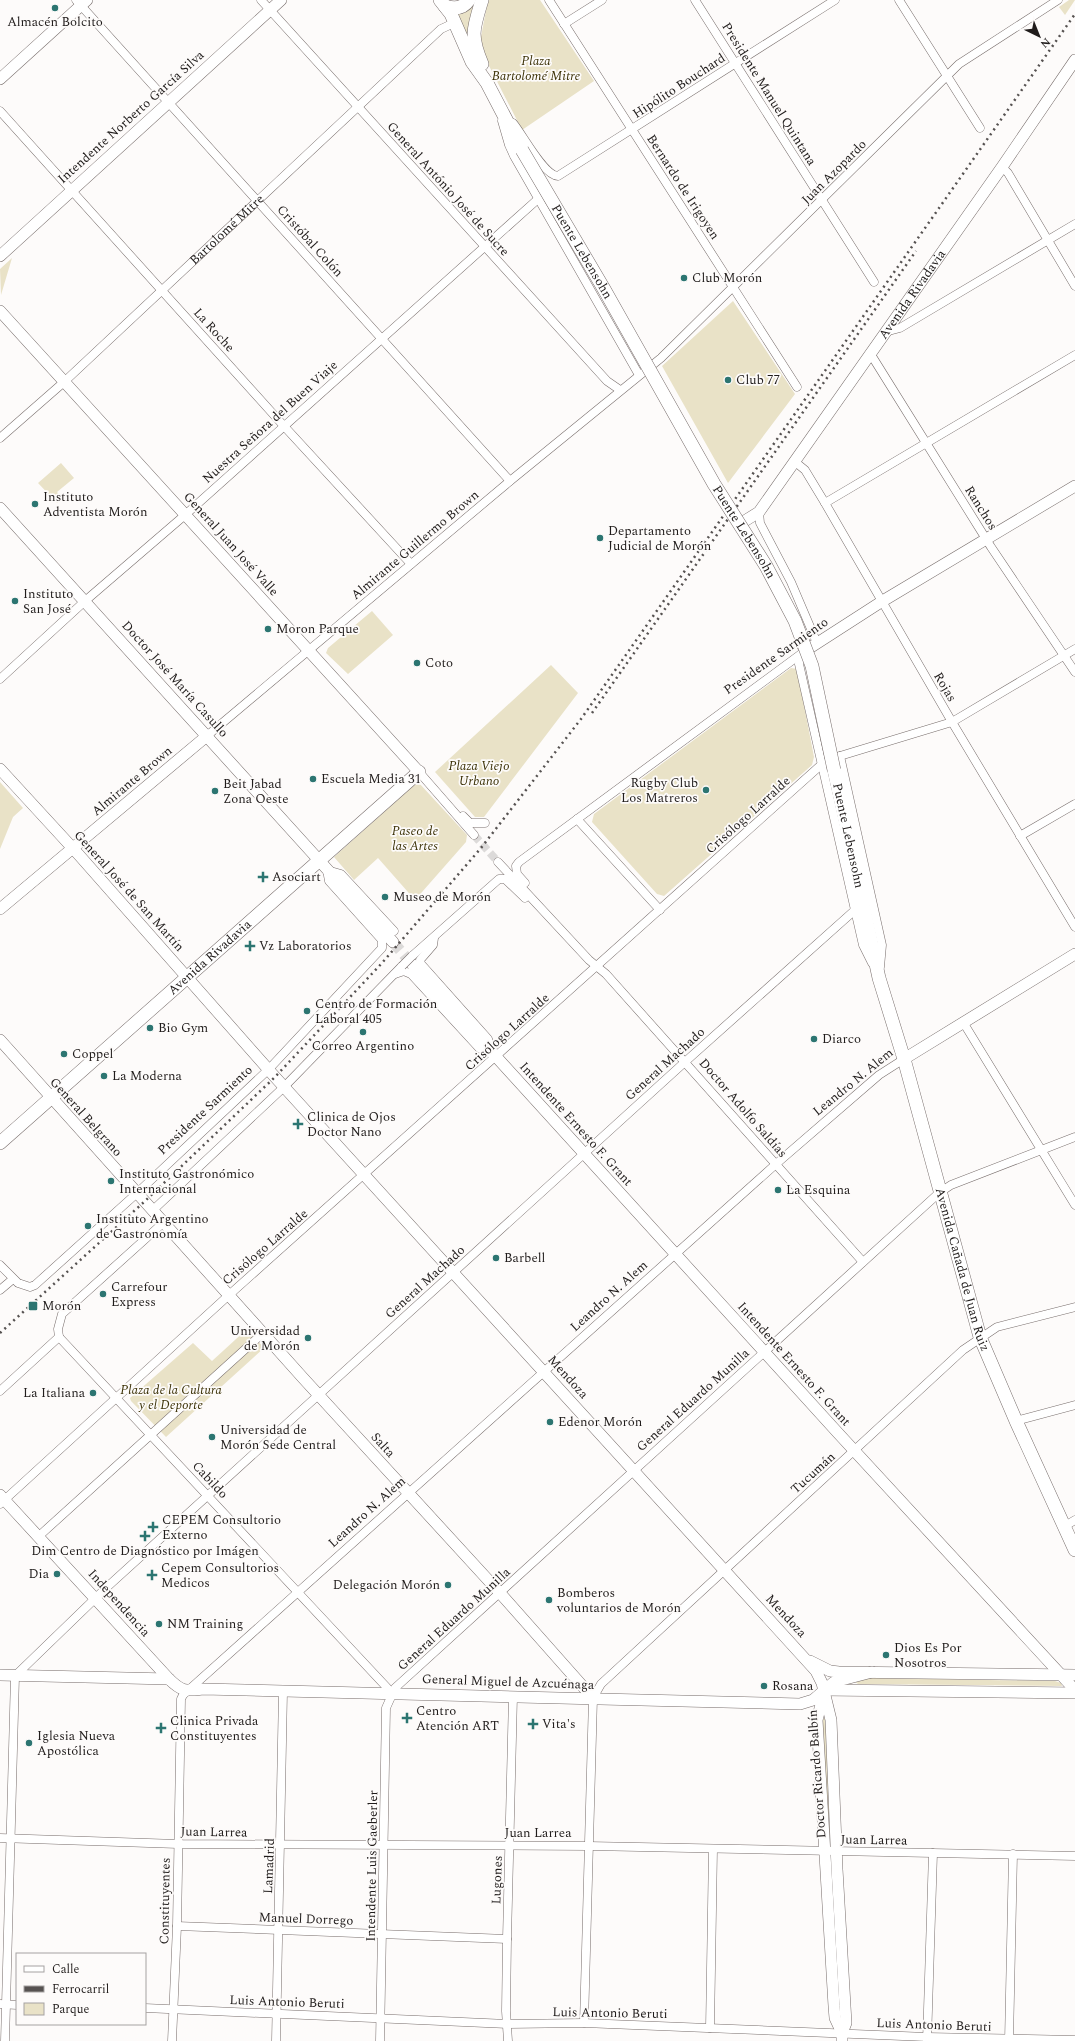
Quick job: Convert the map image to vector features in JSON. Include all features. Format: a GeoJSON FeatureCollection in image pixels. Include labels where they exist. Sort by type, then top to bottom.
{"type":"FeatureCollection","features":[{"type":"Feature","properties":{"kind":"main road"},"geometry":{"type":"LineString","coordinates":[[443,3],[454,8],[460,7],[469,0]]}},
{"type":"Feature","properties":{"kind":"main road"},"geometry":{"type":"LineString","coordinates":[[482,0],[474,24],[473,36],[487,83]]}},
{"type":"Feature","properties":{"kind":"main road"},"geometry":{"type":"LineString","coordinates":[[443,3],[472,62],[487,83]]}},
{"type":"Feature","properties":{"kind":"main road","name":"Puente Lebensohn"},"geometry":{"type":"LineString","coordinates":[[487,83],[522,150],[604,289],[693,447],[766,566],[795,621],[812,666],[837,761],[873,952]]}},
{"type":"Feature","properties":{"kind":"main road","name":"Avenida Rivadavia"},"geometry":{"type":"LineString","coordinates":[[0,1143],[419,772]]}},
{"type":"Feature","properties":{"kind":"main road","name":"Avenida Cañada de Juan Ruiz"},"geometry":{"type":"LineString","coordinates":[[873,952],[879,978],[904,1059],[939,1193],[980,1337],[1016,1420],[1070,1523],[1075,1550]]}},
{"type":"Feature","properties":{"kind":"street","name":"General António José de Sucre"},"geometry":{"type":"LineString","coordinates":[[260,0],[607,381],[620,390]]}},
{"type":"Feature","properties":{"kind":"street","name":"Intendente Norberto García Silva"},"geometry":{"type":"LineString","coordinates":[[0,256],[281,0]]}},
{"type":"Feature","properties":{"kind":"street","name":"Bernardo de Irigoyen"},"geometry":{"type":"LineString","coordinates":[[549,0],[797,387]]}},
{"type":"Feature","properties":{"kind":"street"},"geometry":{"type":"LineString","coordinates":[[564,24],[602,0]]}},
{"type":"Feature","properties":{"kind":"street","name":"Presidente Manuel Quintana"},"geometry":{"type":"LineString","coordinates":[[695,0],[874,282]]}},
{"type":"Feature","properties":{"kind":"street","name":"Hipólito Bouchard"},"geometry":{"type":"LineString","coordinates":[[498,106],[514,124],[546,170],[554,176],[565,174],[835,0]]}},
{"type":"Feature","properties":{"kind":"street"},"geometry":{"type":"LineString","coordinates":[[899,0],[980,128]]}},
{"type":"Feature","properties":{"kind":"street","name":"Juan Azopardo"},"geometry":{"type":"LineString","coordinates":[[643,372],[661,358],[734,288],[959,64],[1058,0]]}},
{"type":"Feature","properties":{"kind":"street"},"geometry":{"type":"LineString","coordinates":[[0,79],[81,2]]}},
{"type":"Feature","properties":{"kind":"street","name":"Cristóbal Colón"},"geometry":{"type":"LineString","coordinates":[[81,2],[168,102],[510,481]]}},
{"type":"Feature","properties":{"kind":"street","name":"Bartolomé Mitre"},"geometry":{"type":"LineString","coordinates":[[0,438],[64,382],[441,30],[454,23]]}},
{"type":"Feature","properties":{"kind":"street","name":"Avenida Rivadavia"},"geometry":{"type":"LineString","coordinates":[[743,522],[759,512],[1002,167],[1075,60]]}},
{"type":"Feature","properties":{"kind":"street"},"geometry":{"type":"LineString","coordinates":[[498,106],[508,145],[538,199],[643,372]]}},
{"type":"Feature","properties":{"kind":"street","name":"La Roche"},"geometry":{"type":"LineString","coordinates":[[0,111],[283,425],[411,564]]}},
{"type":"Feature","properties":{"kind":"street"},"geometry":{"type":"LineString","coordinates":[[1002,167],[1008,173],[1075,286]]}},
{"type":"Feature","properties":{"kind":"street","name":"Nuestra Señora del Buen Viaje"},"geometry":{"type":"LineString","coordinates":[[0,679],[85,601],[185,514],[538,199]]}},
{"type":"Feature","properties":{"kind":"street"},"geometry":{"type":"LineString","coordinates":[[885,332],[900,328],[1075,224]]}},
{"type":"Feature","properties":{"kind":"street","name":"General Juan José Valle"},"geometry":{"type":"LineString","coordinates":[[0,311],[441,796],[474,835]]}},
{"type":"Feature","properties":{"kind":"street","name":"Ranchos"},"geometry":{"type":"LineString","coordinates":[[870,353],[986,539],[1075,672]]}},
{"type":"Feature","properties":{"kind":"street"},"geometry":{"type":"LineString","coordinates":[[825,503],[1075,355]]}},
{"type":"Feature","properties":{"kind":"street","name":"Avenida Cañada de Juan Ruiz"},"geometry":{"type":"LineString","coordinates":[[643,372],[714,488],[743,522],[768,567],[805,651],[827,752],[837,761],[882,945],[879,978]]}},
{"type":"Feature","properties":{"kind":"street","name":"Almirante Guillermo Brown"},"geometry":{"type":"LineString","coordinates":[[208,735],[510,481],[643,372]]}},
{"type":"Feature","properties":{"kind":"street","name":"Rojas"},"geometry":{"type":"LineString","coordinates":[[794,461],[805,470],[825,503],[881,602],[1075,927]]}},
{"type":"Feature","properties":{"kind":"street","name":"Presidente Sarmiento"},"geometry":{"type":"LineString","coordinates":[[517,874],[516,866],[519,862],[805,651],[881,602],[1075,486]]}},
{"type":"Feature","properties":{"kind":"street","name":"Doctor José María Casullo"},"geometry":{"type":"LineString","coordinates":[[0,508],[208,735],[390,939]]}},
{"type":"Feature","properties":{"kind":"street"},"geometry":{"type":"LineString","coordinates":[[759,512],[760,524],[791,582],[817,643]]}},
{"type":"Feature","properties":{"kind":"street","name":"Crisólogo Larralde"},"geometry":{"type":"LineString","coordinates":[[2,1500],[117,1398],[229,1295],[365,1175],[495,1056],[598,967],[822,765],[952,722],[1075,649]]}},
{"type":"Feature","properties":{"kind":"street","name":"Avenida Cañada de Juan Ruiz"},"geometry":{"type":"LineString","coordinates":[[805,651],[799,664],[863,945],[879,978]]}},
{"type":"Feature","properties":{"kind":"street","name":"Almirante Brown"},"geometry":{"type":"LineString","coordinates":[[0,909],[208,735]]}},
{"type":"Feature","properties":{"kind":"street","name":"General José de San Martín"},"geometry":{"type":"LineString","coordinates":[[0,769],[73,848],[284,1087]]}},
{"type":"Feature","properties":{"kind":"street","name":"General Juan José Valle"},"geometry":{"type":"LineString","coordinates":[[441,796],[446,798],[470,823],[485,823]]}},
{"type":"Feature","properties":{"kind":"street"},"geometry":{"type":"LineString","coordinates":[[1020,836],[1075,804]]}},
{"type":"Feature","properties":{"kind":"street"},"geometry":{"type":"LineString","coordinates":[[577,818],[660,910]]}},
{"type":"Feature","properties":{"kind":"street"},"geometry":{"type":"LineString","coordinates":[[498,862],[536,903]]}},
{"type":"Feature","properties":{"kind":"street","name":"Doctor Adolfo Saldías"},"geometry":{"type":"LineString","coordinates":[[517,874],[532,890],[536,903]]}},
{"type":"Feature","properties":{"kind":"street","name":"Doctor Adolfo Saldías"},"geometry":{"type":"LineString","coordinates":[[434,937],[502,878],[524,897],[536,903],[589,960],[606,974],[686,1061],[863,1262]]}},
{"type":"Feature","properties":{"kind":"street","name":"General Machado"},"geometry":{"type":"LineString","coordinates":[[15,1676],[95,1598],[686,1061],[855,910]]}},
{"type":"Feature","properties":{"kind":"street"},"geometry":{"type":"LineString","coordinates":[[152,1211],[284,1087],[394,974],[434,937]]}},
{"type":"Feature","properties":{"kind":"street","name":"Intendente Ernesto F. Grant"},"geometry":{"type":"LineString","coordinates":[[434,937],[433,945],[421,957],[421,964],[488,1039],[495,1056]]}},
{"type":"Feature","properties":{"kind":"street","name":"Presidente Sarmiento"},"geometry":{"type":"LineString","coordinates":[[13,1279],[26,1287],[34,1285],[136,1194],[269,1069],[390,939]]}},
{"type":"Feature","properties":{"kind":"street","name":"Leandro N. Alem"},"geometry":{"type":"LineString","coordinates":[[186,1691],[199,1682],[299,1593],[776,1164],[879,1075],[1075,954]]}},
{"type":"Feature","properties":{"kind":"street","name":"Intendente Ernesto F. Grant"},"geometry":{"type":"LineString","coordinates":[[408,962],[585,1153],[764,1352],[1075,1690]]}},
{"type":"Feature","properties":{"kind":"street","name":"Intendente Ernesto F. Grant"},"geometry":{"type":"LineString","coordinates":[[394,974],[404,971],[411,974],[479,1048],[495,1056]]}},
{"type":"Feature","properties":{"kind":"street"},"geometry":{"type":"LineString","coordinates":[[963,1022],[1075,1205]]}},
{"type":"Feature","properties":{"kind":"street","name":"General Belgrano"},"geometry":{"type":"LineString","coordinates":[[0,1040],[152,1211]]}},
{"type":"Feature","properties":{"kind":"street","name":"Mendoza"},"geometry":{"type":"LineString","coordinates":[[284,1087],[633,1471],[806,1658],[821,1678],[824,1690]]}},
{"type":"Feature","properties":{"kind":"street","name":"General Eduardo Munilla"},"geometry":{"type":"LineString","coordinates":[[392,1693],[633,1471],[939,1193],[951,1185],[1075,1138]]}},
{"type":"Feature","properties":{"kind":"street","name":"Salta"},"geometry":{"type":"LineString","coordinates":[[152,1211],[569,1669],[593,1698]]}},
{"type":"Feature","properties":{"kind":"street"},"geometry":{"type":"LineString","coordinates":[[0,1391],[60,1337],[58,1329],[62,1314],[163,1223]]}},
{"type":"Feature","properties":{"kind":"street"},"geometry":{"type":"LineString","coordinates":[[0,1265],[13,1279],[0,1290]]}},
{"type":"Feature","properties":{"kind":"street","name":"Tucumán"},"geometry":{"type":"LineString","coordinates":[[593,1698],[601,1684],[963,1350],[980,1337],[997,1327],[1075,1307]]}},
{"type":"Feature","properties":{"kind":"street"},"geometry":{"type":"LineString","coordinates":[[39,1536],[263,1333]]}},
{"type":"Feature","properties":{"kind":"street","name":"Cabildo"},"geometry":{"type":"LineString","coordinates":[[60,1337],[392,1693]]}},
{"type":"Feature","properties":{"kind":"street"},"geometry":{"type":"LineString","coordinates":[[1016,1420],[1075,1405]]}},
{"type":"Feature","properties":{"kind":"street","name":"Independencia"},"geometry":{"type":"LineString","coordinates":[[2,1500],[39,1536],[169,1679],[178,1688],[186,1691]]}},
{"type":"Feature","properties":{"kind":"street"},"geometry":{"type":"LineString","coordinates":[[806,1658],[830,1671],[1075,1675]]}},
{"type":"Feature","properties":{"kind":"street","name":"General Miguel de Azcuénaga"},"geometry":{"type":"LineString","coordinates":[[186,1691],[203,1689],[283,1692],[392,1693],[800,1704],[813,1700],[834,1682],[842,1678],[872,1672]]}},
{"type":"Feature","properties":{"kind":"street"},"geometry":{"type":"LineString","coordinates":[[0,1675],[169,1679]]}},
{"type":"Feature","properties":{"kind":"street"},"geometry":{"type":"LineString","coordinates":[[5,2041],[3,2004],[4,1921],[10,1838],[15,1676]]}},
{"type":"Feature","properties":{"kind":"street"},"geometry":{"type":"LineString","coordinates":[[824,1690],[1075,1693]]}},
{"type":"Feature","properties":{"kind":"street","name":"Doctor Ricardo Balbín"},"geometry":{"type":"LineString","coordinates":[[824,1690],[817,1720],[835,2018],[842,2037]]}},
{"type":"Feature","properties":{"kind":"street","name":"Doctor Ricardo Balbín"},"geometry":{"type":"LineString","coordinates":[[824,1690],[831,1720],[836,1852],[846,2023],[842,2037]]}},
{"type":"Feature","properties":{"kind":"street","name":"Constituyentes"},"geometry":{"type":"LineString","coordinates":[[172,2041],[177,1926],[181,1699],[186,1691]]}},
{"type":"Feature","properties":{"kind":"street","name":"Lamadrid"},"geometry":{"type":"LineString","coordinates":[[276,2041],[283,1692]]}},
{"type":"Feature","properties":{"kind":"street","name":"Intendente Luis Gaeberler"},"geometry":{"type":"LineString","coordinates":[[380,2041],[386,1708],[392,1693]]}},
{"type":"Feature","properties":{"kind":"street","name":"Lugones"},"geometry":{"type":"LineString","coordinates":[[508,2041],[506,2011],[507,1939],[513,1696]]}},
{"type":"Feature","properties":{"kind":"street"},"geometry":{"type":"LineString","coordinates":[[584,2023],[593,1698]]}},
{"type":"Feature","properties":{"kind":"street","name":"Juan Larrea"},"geometry":{"type":"LineString","coordinates":[[0,1838],[178,1844],[588,1846],[1075,1856]]}},
{"type":"Feature","properties":{"kind":"street"},"geometry":{"type":"LineString","coordinates":[[710,2028],[713,1849]]}},
{"type":"Feature","properties":{"kind":"street"},"geometry":{"type":"LineString","coordinates":[[927,2039],[933,1853]]}},
{"type":"Feature","properties":{"kind":"street"},"geometry":{"type":"LineString","coordinates":[[1009,2040],[1013,1854]]}},
{"type":"Feature","properties":{"kind":"street","name":"Manuel Dorrego"},"geometry":{"type":"LineString","coordinates":[[177,1926],[507,1939]]}},
{"type":"Feature","properties":{"kind":"street"},"geometry":{"type":"LineString","coordinates":[[3,2004],[16,2005]]}},
{"type":"Feature","properties":{"kind":"street","name":"Luis Antonio Beruti"},"geometry":{"type":"LineString","coordinates":[[146,2008],[276,2015],[380,2017],[508,2024],[584,2023],[710,2028],[842,2037],[1075,2040]]}},
{"type":"Feature","properties":{"kind":"green space"},"geometry":{"type":"Polygon","coordinates":[[[477,0],[473,51],[452,11],[477,0]]]}},
{"type":"Feature","properties":{"kind":"green space","name":"Plaza Bartolomé Mitre"},"geometry":{"type":"Polygon","coordinates":[[[488,0],[540,0],[594,81],[522,130],[485,58],[480,42],[488,0]]]}},
{"type":"Feature","properties":{"kind":"green space"},"geometry":{"type":"Polygon","coordinates":[[[1069,0],[1075,0],[1065,15],[1059,7],[1069,0]]]}},
{"type":"Feature","properties":{"kind":"green space"},"geometry":{"type":"Polygon","coordinates":[[[12,258],[1,295],[0,269],[12,258]]]}},
{"type":"Feature","properties":{"kind":"green space","name":"Club 77"},"geometry":{"type":"Polygon","coordinates":[[[733,301],[795,394],[728,483],[662,366],[733,301]]]}},
{"type":"Feature","properties":{"kind":"green space"},"geometry":{"type":"Polygon","coordinates":[[[61,463],[74,478],[57,492],[62,498],[57,503],[38,483],[61,463]]]}},
{"type":"Feature","properties":{"kind":"green space"},"geometry":{"type":"Polygon","coordinates":[[[372,611],[393,635],[348,674],[326,653],[328,648],[372,611]]]}},
{"type":"Feature","properties":{"kind":"green space","name":"Plaza Viejo Urbano"},"geometry":{"type":"Polygon","coordinates":[[[551,665],[578,693],[484,817],[475,817],[435,772],[551,665]]]}},
{"type":"Feature","properties":{"kind":"green space","name":"Rugby Club Los Matreros"},"geometry":{"type":"Polygon","coordinates":[[[791,668],[797,669],[814,757],[812,765],[664,896],[657,894],[592,822],[594,814],[791,668]]]}},
{"type":"Feature","properties":{"kind":"green space"},"geometry":{"type":"Polygon","coordinates":[[[0,782],[23,808],[13,817],[0,849],[0,782]]]}},
{"type":"Feature","properties":{"kind":"green space","name":"Paseo de las Artes"},"geometry":{"type":"Polygon","coordinates":[[[419,783],[467,835],[466,842],[415,900],[378,858],[354,880],[334,857],[413,786],[419,783]]]}},
{"type":"Feature","properties":{"kind":"green space","name":"Plaza de la Cultura y el Deporte"},"geometry":{"type":"Polygon","coordinates":[[[247,1329],[264,1348],[166,1437],[131,1401],[130,1398],[193,1343],[212,1361],[247,1329]]]}},
{"type":"Feature","properties":{"kind":"green space"},"geometry":{"type":"Polygon","coordinates":[[[872,1678],[1055,1681],[1061,1683],[1062,1686],[858,1684],[854,1681],[872,1678]]]}},
{"type":"Feature","properties":{"kind":"green space"},"geometry":{"type":"Polygon","coordinates":[[[826,1718],[831,1843],[829,1843],[822,1722],[823,1719],[826,1718]]]}},
{"type":"Feature","properties":{"kind":"tunnel"},"geometry":{"type":"LineString","coordinates":[[474,835],[498,862]]}},
{"type":"Feature","properties":{"kind":"tunnel"},"geometry":{"type":"LineString","coordinates":[[393,942],[411,963]]}},
{"type":"Feature","properties":{"kind":"railway"},"geometry":{"type":"LineString","coordinates":[[0,1333],[144,1202],[275,1077],[382,963],[481,848],[581,719],[1075,14]]}},
{"type":"Feature","properties":{"kind":"railway"},"geometry":{"type":"LineString","coordinates":[[592,713],[916,251]]}},
{"type":"Feature","properties":{"kind":"place","name":"Almacén Bolcito"},"geometry":{"type":"Point","coordinates":[55,8]}},
{"type":"Feature","properties":{"kind":"place","name":"Club Morón"},"geometry":{"type":"Point","coordinates":[684,278]}},
{"type":"Feature","properties":{"kind":"place","name":"Club 77"},"geometry":{"type":"Point","coordinates":[728,380]}},
{"type":"Feature","properties":{"kind":"place","name":"Instituto Adventista Morón"},"geometry":{"type":"Point","coordinates":[35,504]}},
{"type":"Feature","properties":{"kind":"place","name":"Departamento Judicial de Morón"},"geometry":{"type":"Point","coordinates":[600,538]}},
{"type":"Feature","properties":{"kind":"place","name":"Instituto San José"},"geometry":{"type":"Point","coordinates":[15,601]}},
{"type":"Feature","properties":{"kind":"place","name":"Moron Parque"},"geometry":{"type":"Point","coordinates":[268,629]}},
{"type":"Feature","properties":{"kind":"place","name":"Coto"},"geometry":{"type":"Point","coordinates":[417,663]}},
{"type":"Feature","properties":{"kind":"place","name":"Escuela Media 31"},"geometry":{"type":"Point","coordinates":[313,779]}},
{"type":"Feature","properties":{"kind":"place","name":"Rugby Club Los Matreros"},"geometry":{"type":"Point","coordinates":[706,790]}},
{"type":"Feature","properties":{"kind":"place","name":"Beit Jabad Zona Oeste"},"geometry":{"type":"Point","coordinates":[215,791]}},
{"type":"Feature","properties":{"kind":"place","name":"Asociart"},"geometry":{"type":"Point","coordinates":[263,877]}},
{"type":"Feature","properties":{"kind":"place","name":"Museo de Morón"},"geometry":{"type":"Point","coordinates":[385,897]}},
{"type":"Feature","properties":{"kind":"place","name":"Vz Laboratorios"},"geometry":{"type":"Point","coordinates":[250,946]}},
{"type":"Feature","properties":{"kind":"place","name":"Centro de Formación Laboral 405"},"geometry":{"type":"Point","coordinates":[307,1011]}},
{"type":"Feature","properties":{"kind":"place","name":"Bio Gym"},"geometry":{"type":"Point","coordinates":[150,1028]}},
{"type":"Feature","properties":{"kind":"place","name":"Correo Argentino"},"geometry":{"type":"Point","coordinates":[363,1032]}},
{"type":"Feature","properties":{"kind":"place","name":"Diarco"},"geometry":{"type":"Point","coordinates":[814,1039]}},
{"type":"Feature","properties":{"kind":"place","name":"Coppel"},"geometry":{"type":"Point","coordinates":[64,1054]}},
{"type":"Feature","properties":{"kind":"place","name":"La Moderna"},"geometry":{"type":"Point","coordinates":[104,1076]}},
{"type":"Feature","properties":{"kind":"place","name":"Clinica de Ojos Doctor Nano"},"geometry":{"type":"Point","coordinates":[298,1124]}},
{"type":"Feature","properties":{"kind":"place","name":"Instituto Gastronómico Internacional"},"geometry":{"type":"Point","coordinates":[111,1181]}},
{"type":"Feature","properties":{"kind":"place","name":"La Esquina"},"geometry":{"type":"Point","coordinates":[778,1190]}},
{"type":"Feature","properties":{"kind":"place","name":"Instituto Argentino de Gastronomía"},"geometry":{"type":"Point","coordinates":[88,1226]}},
{"type":"Feature","properties":{"kind":"place","name":"Barbell"},"geometry":{"type":"Point","coordinates":[496,1258]}},
{"type":"Feature","properties":{"kind":"place","name":"Carrefour Express"},"geometry":{"type":"Point","coordinates":[103,1294]}},
{"type":"Feature","properties":{"kind":"place","name":"Morón"},"geometry":{"type":"Point","coordinates":[33,1306]}},
{"type":"Feature","properties":{"kind":"place","name":"Universidad de Morón"},"geometry":{"type":"Point","coordinates":[308,1338]}},
{"type":"Feature","properties":{"kind":"place","name":"La Italiana"},"geometry":{"type":"Point","coordinates":[93,1393]}},
{"type":"Feature","properties":{"kind":"place","name":"Edenor Morón"},"geometry":{"type":"Point","coordinates":[550,1422]}},
{"type":"Feature","properties":{"kind":"place","name":"Universidad de Morón Sede Central"},"geometry":{"type":"Point","coordinates":[212,1437]}},
{"type":"Feature","properties":{"kind":"place","name":"CEPEM Consultorio Externo"},"geometry":{"type":"Point","coordinates":[153,1527]}},
{"type":"Feature","properties":{"kind":"place","name":"Dim Centro de Diagnóstico por Imágen"},"geometry":{"type":"Point","coordinates":[145,1536]}},
{"type":"Feature","properties":{"kind":"place","name":"Dia"},"geometry":{"type":"Point","coordinates":[57,1574]}},
{"type":"Feature","properties":{"kind":"place","name":"Cepem Consultorios Medicos"},"geometry":{"type":"Point","coordinates":[152,1575]}},
{"type":"Feature","properties":{"kind":"place","name":"Delegación Morón"},"geometry":{"type":"Point","coordinates":[448,1585]}},
{"type":"Feature","properties":{"kind":"place","name":"Bomberos voluntarios de Morón"},"geometry":{"type":"Point","coordinates":[549,1600]}},
{"type":"Feature","properties":{"kind":"place","name":"NM Training"},"geometry":{"type":"Point","coordinates":[159,1624]}},
{"type":"Feature","properties":{"kind":"place","name":"Dios Es Por Nosotros"},"geometry":{"type":"Point","coordinates":[886,1655]}},
{"type":"Feature","properties":{"kind":"place","name":"Rosana"},"geometry":{"type":"Point","coordinates":[764,1686]}},
{"type":"Feature","properties":{"kind":"place","name":"Centro Atención ART"},"geometry":{"type":"Point","coordinates":[407,1718]}},
{"type":"Feature","properties":{"kind":"place","name":"Vita's"},"geometry":{"type":"Point","coordinates":[533,1724]}},
{"type":"Feature","properties":{"kind":"place","name":"Clinica Privada Constituyentes"},"geometry":{"type":"Point","coordinates":[161,1728]}},
{"type":"Feature","properties":{"kind":"place","name":"Iglesia Nueva Apostólica"},"geometry":{"type":"Point","coordinates":[29,1743]}}]}
